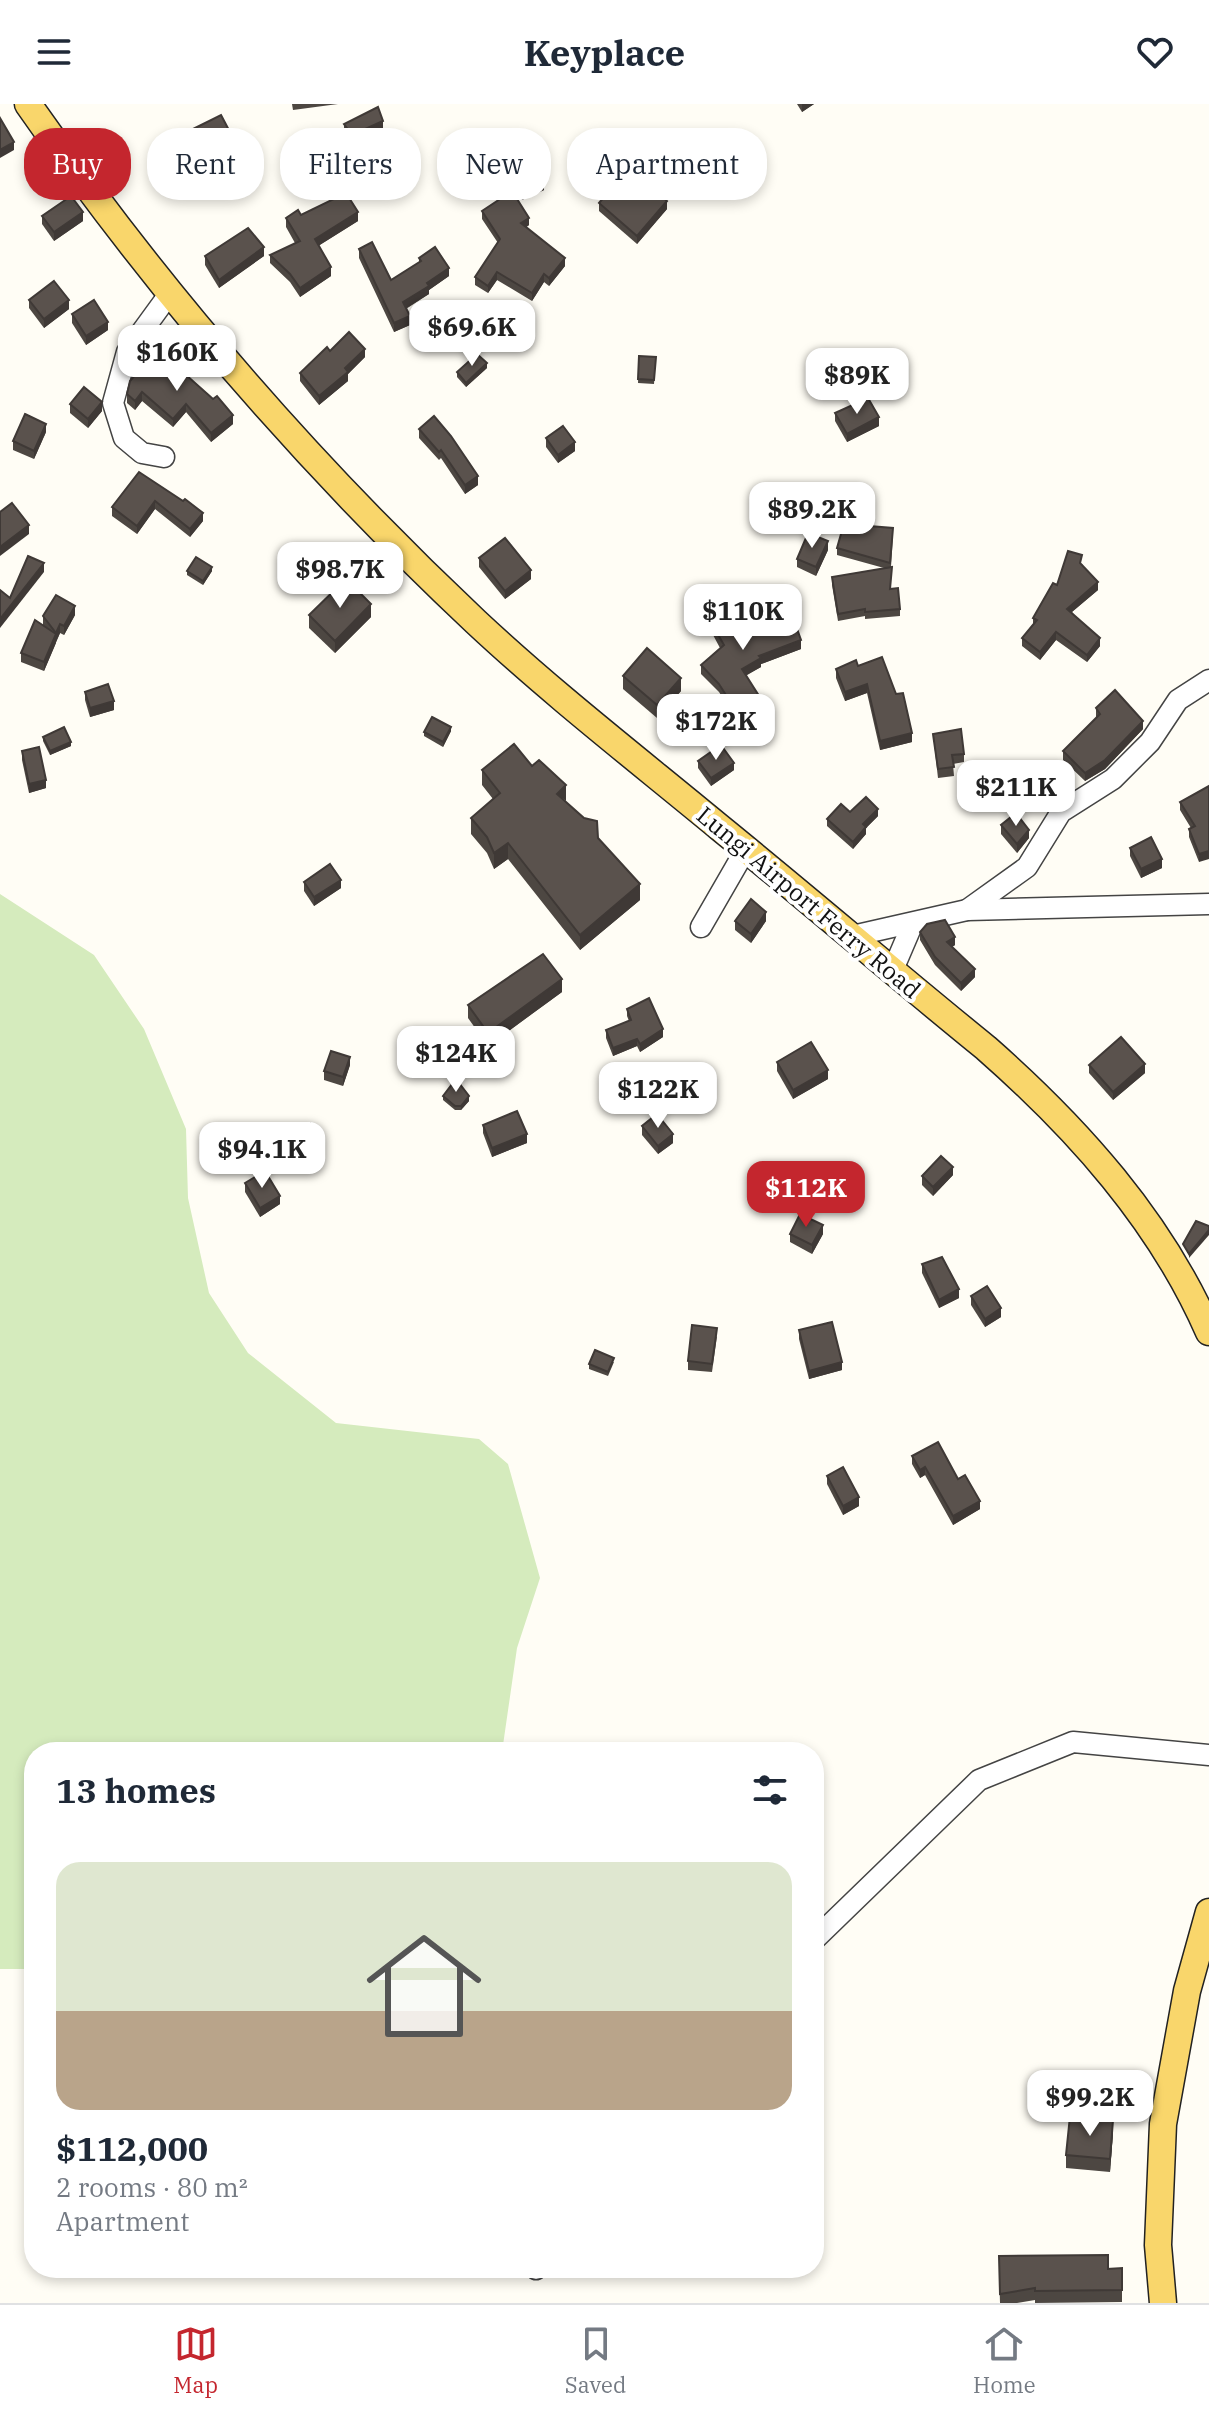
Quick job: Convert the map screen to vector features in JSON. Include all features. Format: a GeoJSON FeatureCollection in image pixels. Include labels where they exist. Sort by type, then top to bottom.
{"type":"FeatureCollection","features":[{"type":"Feature","properties":{"kind":"main road","name":"Lungi Airport Ferry Road"},"geometry":{"type":"LineString","coordinates":[[28,104],[170,293],[260,401],[334,481],[477,623],[848,937],[1031,1087],[1080,1137],[1143,1218],[1202,1302],[1209,1332]]}},
{"type":"Feature","properties":{"kind":"main road"},"geometry":{"type":"LineString","coordinates":[[1163,2303],[1158,2245],[1163,2124],[1187,1991],[1209,1912]]}},
{"type":"Feature","properties":{"kind":"street"},"geometry":{"type":"LineString","coordinates":[[164,457],[142,453],[124,438],[113,403],[127,352],[170,293]]}},
{"type":"Feature","properties":{"kind":"street"},"geometry":{"type":"LineString","coordinates":[[967,910],[1027,867],[1061,812],[1113,779],[1150,742],[1178,700],[1209,680]]}},
{"type":"Feature","properties":{"kind":"street"},"geometry":{"type":"LineString","coordinates":[[701,927],[746,849]]}},
{"type":"Feature","properties":{"kind":"street"},"geometry":{"type":"LineString","coordinates":[[848,937],[967,910],[1209,904]]}},
{"type":"Feature","properties":{"kind":"street"},"geometry":{"type":"LineString","coordinates":[[892,972],[913,923]]}},
{"type":"Feature","properties":{"kind":"street"},"geometry":{"type":"LineString","coordinates":[[824,1930],[979,1780],[1073,1742],[1209,1755]]}},
{"type":"Feature","properties":{"kind":"green space"},"geometry":{"type":"Polygon","coordinates":[[[0,894],[94,955],[144,1029],[186,1129],[188,1198],[209,1293],[248,1353],[336,1423],[479,1439],[508,1464],[540,1578],[517,1648],[503,1742],[24,1742],[24,1969],[0,1969],[0,894]]]}},
{"type":"Feature","properties":{"kind":"building"},"geometry":{"type":"Polygon","coordinates":[[[378,107],[383,121],[368,128],[347,128],[344,124],[378,107]]]}},
{"type":"Feature","properties":{"kind":"building"},"geometry":{"type":"Polygon","coordinates":[[[221,115],[228,128],[195,128],[221,115]]]}},
{"type":"Feature","properties":{"kind":"building"},"geometry":{"type":"Polygon","coordinates":[[[0,118],[14,142],[0,150],[0,118]]]}},
{"type":"Feature","properties":{"kind":"building"},"geometry":{"type":"Polygon","coordinates":[[[65,200],[74,200],[83,212],[54,232],[42,216],[65,200]]]}},
{"type":"Feature","properties":{"kind":"building"},"geometry":{"type":"Polygon","coordinates":[[[332,200],[350,200],[358,212],[315,239],[331,267],[300,288],[270,255],[300,241],[286,218],[298,210],[301,215],[332,200]]]}},
{"type":"Feature","properties":{"kind":"building"},"geometry":{"type":"Polygon","coordinates":[[[498,200],[518,200],[529,218],[521,223],[565,258],[549,278],[544,274],[532,293],[497,272],[488,286],[475,277],[500,239],[482,211],[498,200]]]}},
{"type":"Feature","properties":{"kind":"building"},"geometry":{"type":"Polygon","coordinates":[[[602,200],[667,201],[637,236],[599,203],[602,200]]]}},
{"type":"Feature","properties":{"kind":"building"},"geometry":{"type":"Polygon","coordinates":[[[248,228],[264,247],[219,280],[205,256],[248,228]]]}},
{"type":"Feature","properties":{"kind":"building"},"geometry":{"type":"Polygon","coordinates":[[[372,242],[391,280],[421,261],[419,258],[435,247],[449,268],[427,283],[429,286],[403,302],[410,316],[394,323],[359,249],[372,242]]]}},
{"type":"Feature","properties":{"kind":"building"},"geometry":{"type":"Polygon","coordinates":[[[54,281],[69,300],[44,319],[29,300],[54,281]]]}},
{"type":"Feature","properties":{"kind":"building"},"geometry":{"type":"Polygon","coordinates":[[[94,300],[108,322],[86,336],[72,314],[94,300]]]}},
{"type":"Feature","properties":{"kind":"building"},"geometry":{"type":"Polygon","coordinates":[[[349,332],[365,349],[345,368],[348,372],[319,396],[300,373],[327,347],[330,351],[349,332]]]}},
{"type":"Feature","properties":{"kind":"building"},"geometry":{"type":"Polygon","coordinates":[[[154,353],[174,369],[176,366],[213,399],[217,396],[233,415],[211,433],[186,404],[173,419],[142,392],[135,401],[127,394],[130,381],[154,353]]]}},
{"type":"Feature","properties":{"kind":"building"},"geometry":{"type":"Polygon","coordinates":[[[477,354],[487,363],[466,383],[457,372],[477,354]]]}},
{"type":"Feature","properties":{"kind":"building"},"geometry":{"type":"Polygon","coordinates":[[[639,356],[656,357],[654,380],[638,379],[639,356]]]}},
{"type":"Feature","properties":{"kind":"building"},"geometry":{"type":"Polygon","coordinates":[[[84,387],[102,402],[88,419],[70,404],[84,387]]]}},
{"type":"Feature","properties":{"kind":"building"},"geometry":{"type":"Polygon","coordinates":[[[868,398],[879,417],[847,434],[835,413],[868,398]]]}},
{"type":"Feature","properties":{"kind":"building"},"geometry":{"type":"Polygon","coordinates":[[[25,414],[46,424],[34,451],[13,441],[25,414]]]}},
{"type":"Feature","properties":{"kind":"building"},"geometry":{"type":"Polygon","coordinates":[[[434,416],[478,476],[465,485],[441,450],[439,452],[419,429],[434,416]]]}},
{"type":"Feature","properties":{"kind":"building"},"geometry":{"type":"Polygon","coordinates":[[[563,426],[575,442],[558,455],[546,438],[563,426]]]}},
{"type":"Feature","properties":{"kind":"building"},"geometry":{"type":"Polygon","coordinates":[[[139,472],[203,513],[190,529],[155,501],[137,526],[112,507],[139,472]]]}},
{"type":"Feature","properties":{"kind":"building"},"geometry":{"type":"Polygon","coordinates":[[[12,503],[29,525],[0,547],[0,512],[12,503]]]}},
{"type":"Feature","properties":{"kind":"building"},"geometry":{"type":"Polygon","coordinates":[[[847,513],[871,520],[869,526],[893,528],[890,563],[837,548],[847,513]]]}},
{"type":"Feature","properties":{"kind":"building"},"geometry":{"type":"Polygon","coordinates":[[[808,533],[828,541],[816,567],[797,559],[808,533]]]}},
{"type":"Feature","properties":{"kind":"building"},"geometry":{"type":"Polygon","coordinates":[[[505,538],[531,570],[505,591],[479,558],[505,538]]]}},
{"type":"Feature","properties":{"kind":"building"},"geometry":{"type":"Polygon","coordinates":[[[1068,551],[1082,555],[1080,563],[1098,582],[1067,609],[1100,638],[1087,655],[1056,632],[1040,652],[1022,638],[1037,620],[1033,618],[1053,583],[1057,585],[1068,551]]]}},
{"type":"Feature","properties":{"kind":"building"},"geometry":{"type":"Polygon","coordinates":[[[28,556],[44,563],[0,619],[0,590],[10,598],[28,556]]]}},
{"type":"Feature","properties":{"kind":"building"},"geometry":{"type":"Polygon","coordinates":[[[196,557],[212,567],[203,581],[187,571],[196,557]]]}},
{"type":"Feature","properties":{"kind":"building"},"geometry":{"type":"Polygon","coordinates":[[[892,567],[890,589],[898,588],[900,609],[865,612],[865,609],[838,614],[832,577],[892,567]]]}},
{"type":"Feature","properties":{"kind":"building"},"geometry":{"type":"Polygon","coordinates":[[[346,579],[371,604],[335,641],[309,615],[346,579]]]}},
{"type":"Feature","properties":{"kind":"building"},"geometry":{"type":"Polygon","coordinates":[[[56,595],[75,606],[64,626],[60,624],[56,633],[43,616],[56,595]]]}},
{"type":"Feature","properties":{"kind":"building"},"geometry":{"type":"Polygon","coordinates":[[[728,599],[747,632],[792,615],[801,640],[759,656],[761,658],[742,669],[761,699],[738,714],[719,684],[701,665],[724,645],[705,612],[728,599]]]}},
{"type":"Feature","properties":{"kind":"building"},"geometry":{"type":"Polygon","coordinates":[[[35,620],[56,634],[44,662],[21,653],[35,620]]]}},
{"type":"Feature","properties":{"kind":"building"},"geometry":{"type":"Polygon","coordinates":[[[647,648],[681,678],[657,705],[623,676],[647,648]]]}},
{"type":"Feature","properties":{"kind":"building"},"geometry":{"type":"Polygon","coordinates":[[[882,657],[896,694],[903,693],[912,733],[880,741],[867,684],[845,692],[836,669],[856,660],[858,666],[882,657]]]}},
{"type":"Feature","properties":{"kind":"building"},"geometry":{"type":"Polygon","coordinates":[[[108,684],[114,701],[90,708],[85,692],[108,684]]]}},
{"type":"Feature","properties":{"kind":"building"},"geometry":{"type":"Polygon","coordinates":[[[1115,690],[1143,721],[1105,760],[1085,773],[1063,751],[1100,714],[1096,708],[1115,690]]]}},
{"type":"Feature","properties":{"kind":"building"},"geometry":{"type":"Polygon","coordinates":[[[432,717],[451,727],[443,742],[424,732],[432,717]]]}},
{"type":"Feature","properties":{"kind":"building"},"geometry":{"type":"Polygon","coordinates":[[[64,727],[71,742],[50,751],[43,737],[64,727]]]}},
{"type":"Feature","properties":{"kind":"building"},"geometry":{"type":"Polygon","coordinates":[[[961,729],[964,754],[952,755],[954,767],[938,769],[933,734],[961,729]]]}},
{"type":"Feature","properties":{"kind":"building"},"geometry":{"type":"Polygon","coordinates":[[[514,744],[532,766],[539,760],[566,785],[557,794],[584,818],[597,821],[598,838],[640,884],[580,935],[508,843],[494,853],[487,837],[471,818],[500,793],[482,770],[514,744]]]}},
{"type":"Feature","properties":{"kind":"building"},"geometry":{"type":"Polygon","coordinates":[[[721,745],[734,763],[711,778],[698,761],[721,745]]]}},
{"type":"Feature","properties":{"kind":"building"},"geometry":{"type":"Polygon","coordinates":[[[39,747],[46,780],[29,784],[22,751],[39,747]]]}},
{"type":"Feature","properties":{"kind":"building"},"geometry":{"type":"Polygon","coordinates":[[[1209,786],[1209,851],[1199,854],[1189,829],[1195,826],[1180,802],[1209,786]]]}},
{"type":"Feature","properties":{"kind":"building"},"geometry":{"type":"Polygon","coordinates":[[[866,797],[878,809],[863,824],[866,827],[853,842],[827,819],[841,804],[850,812],[866,797]]]}},
{"type":"Feature","properties":{"kind":"building"},"geometry":{"type":"Polygon","coordinates":[[[1016,813],[1029,830],[1017,844],[1001,825],[1016,813]]]}},
{"type":"Feature","properties":{"kind":"building"},"geometry":{"type":"Polygon","coordinates":[[[1151,837],[1162,859],[1141,869],[1130,848],[1151,837]]]}},
{"type":"Feature","properties":{"kind":"building"},"geometry":{"type":"Polygon","coordinates":[[[330,864],[341,880],[314,897],[304,882],[330,864]]]}},
{"type":"Feature","properties":{"kind":"building"},"geometry":{"type":"Polygon","coordinates":[[[751,899],[766,912],[751,934],[735,921],[751,899]]]}},
{"type":"Feature","properties":{"kind":"building"},"geometry":{"type":"Polygon","coordinates":[[[945,920],[955,937],[947,942],[975,969],[961,983],[935,957],[920,932],[927,924],[945,920]]]}},
{"type":"Feature","properties":{"kind":"building"},"geometry":{"type":"Polygon","coordinates":[[[543,954],[562,979],[488,1033],[468,1005],[543,954]]]}},
{"type":"Feature","properties":{"kind":"building"},"geometry":{"type":"Polygon","coordinates":[[[649,998],[663,1029],[640,1044],[637,1039],[613,1048],[606,1030],[631,1020],[627,1009],[649,998]]]}},
{"type":"Feature","properties":{"kind":"building"},"geometry":{"type":"Polygon","coordinates":[[[1121,1037],[1145,1064],[1113,1092],[1089,1065],[1121,1037]]]}},
{"type":"Feature","properties":{"kind":"building"},"geometry":{"type":"Polygon","coordinates":[[[811,1042],[828,1070],[793,1090],[777,1062],[811,1042]]]}},
{"type":"Feature","properties":{"kind":"building"},"geometry":{"type":"Polygon","coordinates":[[[331,1051],[350,1057],[343,1077],[324,1071],[331,1051]]]}},
{"type":"Feature","properties":{"kind":"building"},"geometry":{"type":"Polygon","coordinates":[[[456,1079],[469,1096],[461,1106],[455,1106],[443,1096],[456,1079]]]}},
{"type":"Feature","properties":{"kind":"building"},"geometry":{"type":"Polygon","coordinates":[[[517,1111],[527,1134],[492,1148],[483,1125],[517,1111]]]}},
{"type":"Feature","properties":{"kind":"building"},"geometry":{"type":"Polygon","coordinates":[[[657,1114],[673,1134],[658,1146],[642,1126],[657,1114]]]}},
{"type":"Feature","properties":{"kind":"building"},"geometry":{"type":"Polygon","coordinates":[[[285,1123],[310,1123],[310,1160],[285,1161],[285,1123]]]}},
{"type":"Feature","properties":{"kind":"building"},"geometry":{"type":"Polygon","coordinates":[[[941,1156],[953,1167],[933,1187],[922,1176],[941,1156]]]}},
{"type":"Feature","properties":{"kind":"building"},"geometry":{"type":"Polygon","coordinates":[[[265,1171],[280,1196],[260,1208],[245,1183],[265,1171]]]}},
{"type":"Feature","properties":{"kind":"building"},"geometry":{"type":"Polygon","coordinates":[[[800,1214],[823,1225],[812,1245],[790,1234],[800,1214]]]}},
{"type":"Feature","properties":{"kind":"building"},"geometry":{"type":"Polygon","coordinates":[[[1196,1221],[1209,1226],[1209,1230],[1189,1254],[1183,1244],[1196,1221]]]}},
{"type":"Feature","properties":{"kind":"building"},"geometry":{"type":"Polygon","coordinates":[[[942,1257],[959,1289],[939,1300],[922,1264],[942,1257]]]}},
{"type":"Feature","properties":{"kind":"building"},"geometry":{"type":"Polygon","coordinates":[[[987,1286],[1001,1308],[985,1319],[971,1296],[987,1286]]]}},
{"type":"Feature","properties":{"kind":"building"},"geometry":{"type":"Polygon","coordinates":[[[832,1322],[842,1362],[809,1371],[799,1330],[832,1322]]]}},
{"type":"Feature","properties":{"kind":"building"},"geometry":{"type":"Polygon","coordinates":[[[692,1325],[717,1328],[712,1364],[688,1361],[692,1325]]]}},
{"type":"Feature","properties":{"kind":"building"},"geometry":{"type":"Polygon","coordinates":[[[595,1350],[614,1358],[608,1372],[589,1364],[595,1350]]]}},
{"type":"Feature","properties":{"kind":"building"},"geometry":{"type":"Polygon","coordinates":[[[938,1442],[958,1479],[965,1475],[980,1501],[953,1516],[925,1467],[920,1470],[912,1456],[938,1442]]]}},
{"type":"Feature","properties":{"kind":"building"},"geometry":{"type":"Polygon","coordinates":[[[843,1467],[859,1497],[843,1506],[827,1476],[843,1467]]]}},
{"type":"Feature","properties":{"kind":"building"},"geometry":{"type":"Polygon","coordinates":[[[1070,2116],[1113,2120],[1110,2159],[1066,2155],[1070,2116]]]}},
{"type":"Feature","properties":{"kind":"building"},"geometry":{"type":"Polygon","coordinates":[[[1108,2255],[1108,2269],[1122,2268],[1122,2290],[1035,2291],[1035,2288],[1000,2294],[999,2256],[1108,2255]]]}}]}
